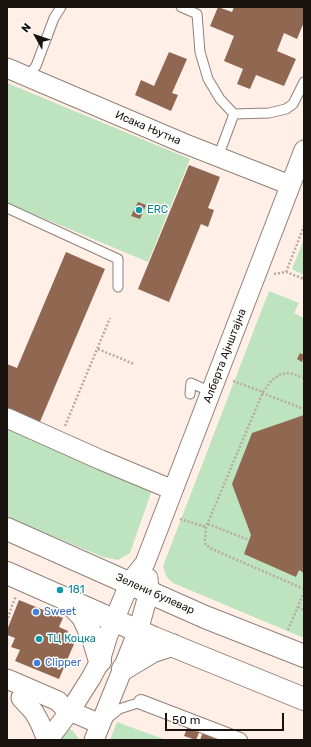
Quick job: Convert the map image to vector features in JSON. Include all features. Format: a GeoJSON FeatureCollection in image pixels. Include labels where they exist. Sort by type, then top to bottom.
{"type":"FeatureCollection","features":[{"type":"Feature","properties":{"kind":"street","name":"Исака Њутна"},"geometry":{"type":"LineString","coordinates":[[7,68],[218,157],[290,185]]}},
{"type":"Feature","properties":{"kind":"street","name":"Алберта Ајнштајна"},"geometry":{"type":"LineString","coordinates":[[145,563],[304,150]]}},
{"type":"Feature","properties":{"kind":"street"},"geometry":{"type":"LineString","coordinates":[[7,418],[173,490]]}},
{"type":"Feature","properties":{"kind":"street","name":"Зелени булевар"},"geometry":{"type":"LineString","coordinates":[[7,529],[205,616],[304,656]]}},
{"type":"Feature","properties":{"kind":"street"},"geometry":{"type":"LineString","coordinates":[[48,740],[100,661],[108,635],[130,582],[145,563]]}},
{"type":"Feature","properties":{"kind":"street"},"geometry":{"type":"LineString","coordinates":[[7,679],[58,701],[67,710],[97,732],[138,631],[149,592],[145,563]]}},
{"type":"Feature","properties":{"kind":"street"},"geometry":{"type":"LineString","coordinates":[[7,573],[138,631],[304,699]]}},
{"type":"Feature","properties":{"kind":"street"},"geometry":{"type":"LineString","coordinates":[[66,598],[83,616],[93,638],[100,661]]}},
{"type":"Feature","properties":{"kind":"street"},"geometry":{"type":"LineString","coordinates":[[123,669],[153,651],[172,645]]}},
{"type":"Feature","properties":{"kind":"street"},"geometry":{"type":"LineString","coordinates":[[14,695],[52,712],[67,710]]}},
{"type":"Feature","properties":{"kind":"street"},"geometry":{"type":"LineString","coordinates":[[14,695],[34,712],[48,740]]}},
{"type":"Feature","properties":{"kind":"street"},"geometry":{"type":"LineString","coordinates":[[141,702],[240,740]]}},
{"type":"Feature","properties":{"kind":"lane"},"geometry":{"type":"LineString","coordinates":[[27,77],[36,66],[54,18],[60,7]]}},
{"type":"Feature","properties":{"kind":"lane"},"geometry":{"type":"LineString","coordinates":[[181,7],[197,14],[200,52],[208,79],[220,99],[234,114],[269,113],[286,109],[293,104],[304,82]]}},
{"type":"Feature","properties":{"kind":"lane"},"geometry":{"type":"LineString","coordinates":[[218,157],[234,114]]}},
{"type":"Feature","properties":{"kind":"lane"},"geometry":{"type":"LineString","coordinates":[[7,208],[118,259],[118,287]]}},
{"type":"Feature","properties":{"kind":"lane"},"geometry":{"type":"LineString","coordinates":[[190,394],[191,383],[211,392]]}},
{"type":"Feature","properties":{"kind":"lane"},"geometry":{"type":"LineString","coordinates":[[97,732],[119,710],[141,702]]}},
{"type":"Feature","properties":{"kind":"path"},"geometry":{"type":"LineString","coordinates":[[304,226],[286,272],[304,279]]}},
{"type":"Feature","properties":{"kind":"path"},"geometry":{"type":"LineString","coordinates":[[58,441],[110,318]]}},
{"type":"Feature","properties":{"kind":"path"},"geometry":{"type":"LineString","coordinates":[[98,349],[134,364]]}},
{"type":"Feature","properties":{"kind":"path"},"geometry":{"type":"LineString","coordinates":[[286,634],[304,590],[212,549],[206,545],[205,540],[207,525],[262,393],[272,380],[281,374],[293,374],[304,378]]}},
{"type":"Feature","properties":{"kind":"path"},"geometry":{"type":"LineString","coordinates":[[211,392],[227,380],[304,409]]}},
{"type":"Feature","properties":{"kind":"path"},"geometry":{"type":"LineString","coordinates":[[190,522],[207,525],[249,540]]}},
{"type":"Feature","properties":{"kind":"path"},"geometry":{"type":"LineString","coordinates":[[7,622],[18,592]]}},
{"type":"Feature","properties":{"kind":"path"},"geometry":{"type":"LineString","coordinates":[[298,607],[304,610]]}},
{"type":"Feature","properties":{"kind":"path"},"geometry":{"type":"LineString","coordinates":[[7,639],[7,644]]}},
{"type":"Feature","properties":{"kind":"green space"},"geometry":{"type":"Polygon","coordinates":[[[7,83],[190,159],[148,262],[7,203],[7,83]]]}},
{"type":"Feature","properties":{"kind":"green space"},"geometry":{"type":"Polygon","coordinates":[[[304,239],[304,275],[292,269],[304,239]]]}},
{"type":"Feature","properties":{"kind":"green space"},"geometry":{"type":"Polygon","coordinates":[[[269,291],[299,303],[294,313],[304,318],[304,638],[173,583],[166,576],[163,566],[269,291]]]}},
{"type":"Feature","properties":{"kind":"green space"},"geometry":{"type":"Polygon","coordinates":[[[7,429],[152,490],[130,553],[118,560],[103,557],[7,517],[7,429]]]}},
{"type":"Feature","properties":{"kind":"green space"},"geometry":{"type":"Polygon","coordinates":[[[117,722],[166,740],[110,740],[117,722]]]}},
{"type":"Feature","properties":{"kind":"green space"},"geometry":{"type":"Polygon","coordinates":[[[68,728],[73,731],[80,740],[60,740],[68,728]]]}},
{"type":"Feature","properties":{"kind":"building"},"geometry":{"type":"Polygon","coordinates":[[[218,7],[232,12],[234,7],[304,7],[304,22],[297,39],[284,33],[277,51],[296,59],[284,86],[256,75],[250,89],[237,84],[243,69],[224,61],[234,36],[210,26],[218,7]]]}},
{"type":"Feature","properties":{"kind":"building"},"geometry":{"type":"Polygon","coordinates":[[[169,52],[187,59],[172,93],[178,95],[171,111],[135,95],[141,80],[154,86],[169,52]]]}},
{"type":"Feature","properties":{"kind":"building"},"geometry":{"type":"Polygon","coordinates":[[[189,165],[220,177],[208,208],[214,210],[208,227],[201,224],[169,302],[138,289],[189,165]]]}},
{"type":"Feature","properties":{"kind":"building","name":"ERC"},"geometry":{"type":"Polygon","coordinates":[[[138,202],[146,205],[140,219],[131,216],[138,202]]]}},
{"type":"Feature","properties":{"kind":"building"},"geometry":{"type":"Polygon","coordinates":[[[66,252],[105,269],[39,424],[7,410],[7,364],[17,368],[66,252]]]}},
{"type":"Feature","properties":{"kind":"building"},"geometry":{"type":"Polygon","coordinates":[[[300,353],[304,355],[302,362],[297,359],[300,353]]]}},
{"type":"Feature","properties":{"kind":"building"},"geometry":{"type":"Polygon","coordinates":[[[304,415],[304,573],[299,570],[296,577],[244,554],[251,535],[232,484],[252,433],[304,415]]]}},
{"type":"Feature","properties":{"kind":"building","name":"ТЦ Коцка"},"geometry":{"type":"Polygon","coordinates":[[[19,600],[63,618],[59,627],[68,631],[64,640],[74,644],[59,679],[15,661],[20,650],[11,647],[15,638],[7,635],[7,630],[19,600]]]}},
{"type":"Feature","properties":{"kind":"building"},"geometry":{"type":"Polygon","coordinates":[[[189,723],[201,728],[196,740],[184,736],[189,723]]]}},
{"type":"Feature","properties":{"kind":"building"},"geometry":{"type":"Polygon","coordinates":[[[204,729],[231,740],[200,740],[204,729]]]}},
{"type":"Feature","properties":{"kind":"place","name":"ERC"},"geometry":{"type":"Point","coordinates":[139,210]}},
{"type":"Feature","properties":{"kind":"place","name":"181"},"geometry":{"type":"Point","coordinates":[60,590]}},
{"type":"Feature","properties":{"kind":"place","name":"Sweet"},"geometry":{"type":"Point","coordinates":[36,612]}},
{"type":"Feature","properties":{"kind":"place","name":"ТЦ Коцка"},"geometry":{"type":"Point","coordinates":[39,639]}},
{"type":"Feature","properties":{"kind":"place","name":"Clipper"},"geometry":{"type":"Point","coordinates":[37,663]}}]}
